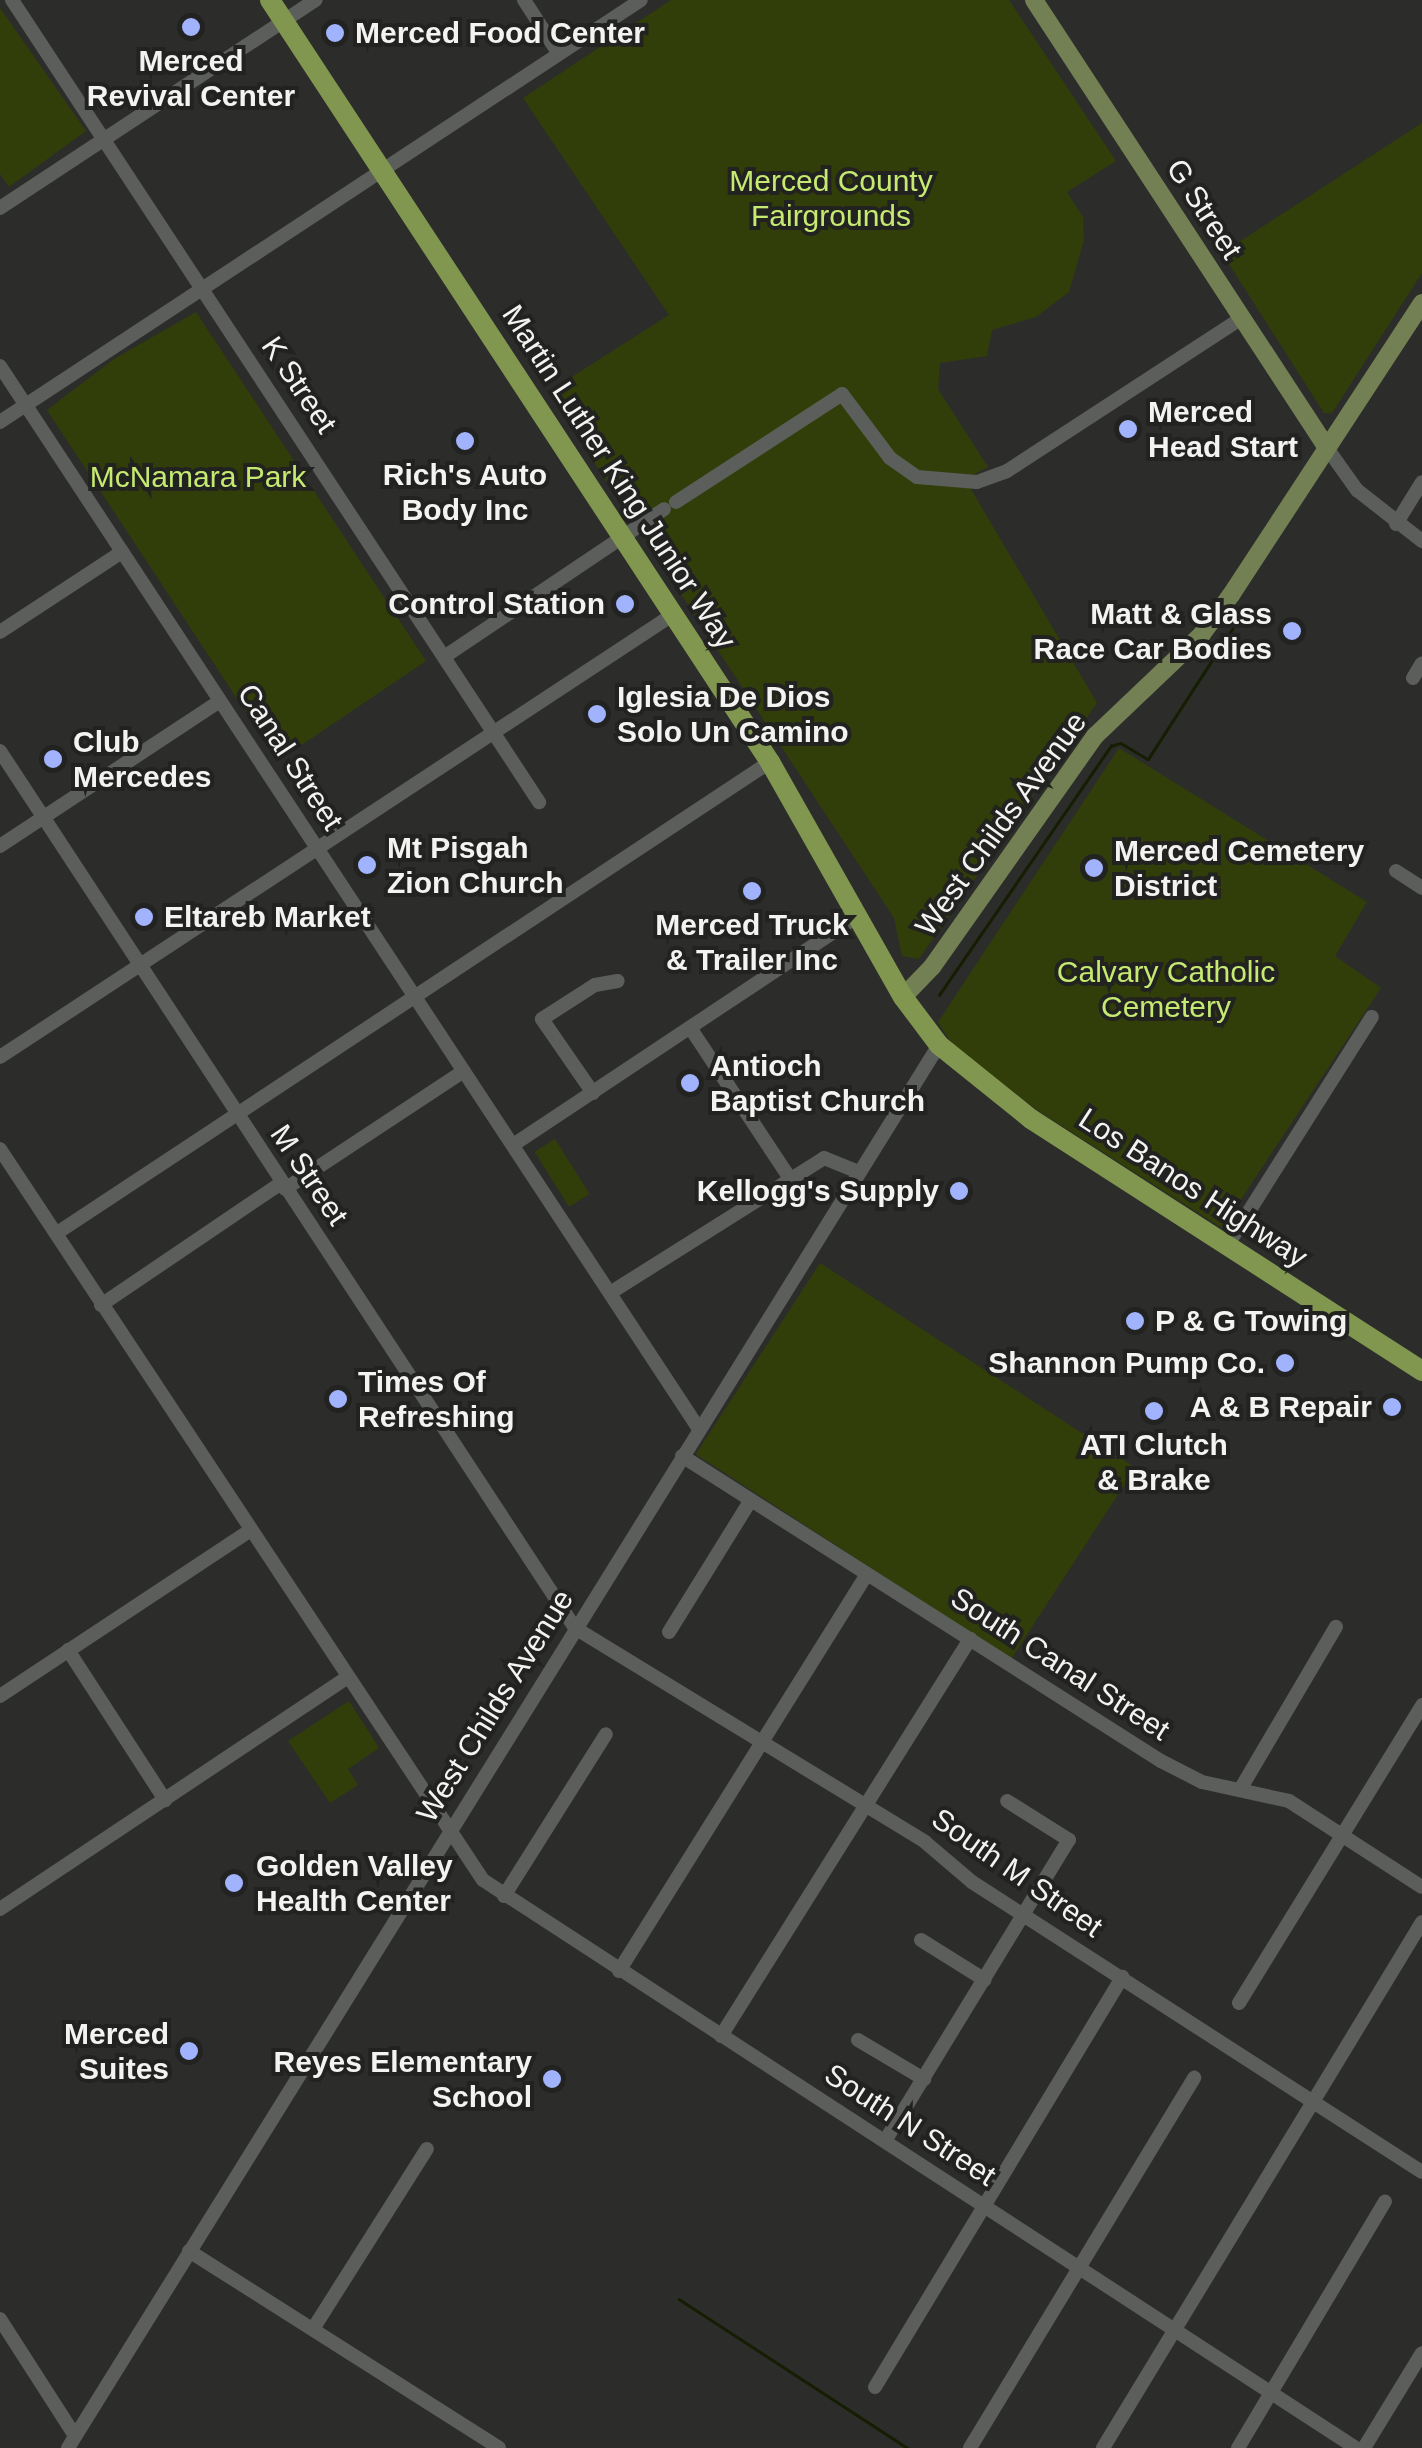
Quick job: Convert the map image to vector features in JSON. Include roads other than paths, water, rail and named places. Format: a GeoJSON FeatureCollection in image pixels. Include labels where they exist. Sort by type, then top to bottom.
{"type":"FeatureCollection","features":[{"type":"Feature","properties":{"kind":"highway","name":"Martin Luther King Junior Way"},"geometry":{"type":"LineString","coordinates":[[270,0],[770,762],[903,997],[939,1045]]}},
{"type":"Feature","properties":{"kind":"highway","name":"Los Banos Highway"},"geometry":{"type":"LineString","coordinates":[[939,1045],[1032,1118],[1422,1371]]}},
{"type":"Feature","properties":{"kind":"main road","name":"G Street"},"geometry":{"type":"LineString","coordinates":[[1034,0],[1327,448]]}},
{"type":"Feature","properties":{"kind":"main road","name":"West Childs Avenue"},"geometry":{"type":"LineString","coordinates":[[903,997],[932,967],[1083,750],[1202,634],[1422,304]]}},
{"type":"Feature","properties":{"kind":"street","name":"K Street"},"geometry":{"type":"LineString","coordinates":[[12,0],[539,802]]}},
{"type":"Feature","properties":{"kind":"street"},"geometry":{"type":"LineString","coordinates":[[0,208],[316,0]]}},
{"type":"Feature","properties":{"kind":"street"},"geometry":{"type":"LineString","coordinates":[[524,0],[559,54]]}},
{"type":"Feature","properties":{"kind":"street"},"geometry":{"type":"LineString","coordinates":[[0,422],[641,0]]}},
{"type":"Feature","properties":{"kind":"street"},"geometry":{"type":"LineString","coordinates":[[444,657],[621,536],[842,394],[890,458],[916,477],[976,482],[1006,471],[1242,318]]}},
{"type":"Feature","properties":{"kind":"street","name":"Canal Street"},"geometry":{"type":"LineString","coordinates":[[0,366],[700,1428]]}},
{"type":"Feature","properties":{"kind":"street"},"geometry":{"type":"LineString","coordinates":[[1327,448],[1348,480],[1396,524],[1422,540]]}},
{"type":"Feature","properties":{"kind":"street"},"geometry":{"type":"LineString","coordinates":[[1396,524],[1422,482]]}},
{"type":"Feature","properties":{"kind":"street"},"geometry":{"type":"LineString","coordinates":[[0,632],[122,552]]}},
{"type":"Feature","properties":{"kind":"street"},"geometry":{"type":"LineString","coordinates":[[0,1057],[674,614]]}},
{"type":"Feature","properties":{"kind":"street"},"geometry":{"type":"LineString","coordinates":[[1413,678],[1422,663]]}},
{"type":"Feature","properties":{"kind":"street"},"geometry":{"type":"LineString","coordinates":[[0,846],[220,701]]}},
{"type":"Feature","properties":{"kind":"street","name":"M Street"},"geometry":{"type":"LineString","coordinates":[[0,751],[576,1628]]}},
{"type":"Feature","properties":{"kind":"street"},"geometry":{"type":"LineString","coordinates":[[57,1233],[770,762]]}},
{"type":"Feature","properties":{"kind":"street"},"geometry":{"type":"LineString","coordinates":[[1396,871],[1422,888]]}},
{"type":"Feature","properties":{"kind":"street"},"geometry":{"type":"LineString","coordinates":[[513,1145],[858,916]]}},
{"type":"Feature","properties":{"kind":"street"},"geometry":{"type":"LineString","coordinates":[[593,1093],[542,1019],[594,985],[618,980]]}},
{"type":"Feature","properties":{"kind":"street"},"geometry":{"type":"LineString","coordinates":[[1226,1246],[1372,1017]]}},
{"type":"Feature","properties":{"kind":"street"},"geometry":{"type":"LineString","coordinates":[[691,1029],[789,1177]]}},
{"type":"Feature","properties":{"kind":"street","name":"West Childs Avenue"},"geometry":{"type":"LineString","coordinates":[[72,2442],[939,1045]]}},
{"type":"Feature","properties":{"kind":"street"},"geometry":{"type":"LineString","coordinates":[[102,1305],[464,1071]]}},
{"type":"Feature","properties":{"kind":"street","name":"South N Street"},"geometry":{"type":"LineString","coordinates":[[0,1149],[473,1870],[504,1896],[620,1972],[1083,2267],[1356,2448]]}},
{"type":"Feature","properties":{"kind":"street"},"geometry":{"type":"LineString","coordinates":[[610,1293],[824,1158],[859,1172]]}},
{"type":"Feature","properties":{"kind":"street","name":"South Canal Street"},"geometry":{"type":"LineString","coordinates":[[682,1456],[1182,1774],[1288,1801],[1422,1887]]}},
{"type":"Feature","properties":{"kind":"street"},"geometry":{"type":"LineString","coordinates":[[669,1632],[750,1500]]}},
{"type":"Feature","properties":{"kind":"street"},"geometry":{"type":"LineString","coordinates":[[0,1696],[251,1530]]}},
{"type":"Feature","properties":{"kind":"street"},"geometry":{"type":"LineString","coordinates":[[620,1972],[867,1574]]}},
{"type":"Feature","properties":{"kind":"street"},"geometry":{"type":"LineString","coordinates":[[1240,1788],[1336,1627]]}},
{"type":"Feature","properties":{"kind":"street","name":"South M Street"},"geometry":{"type":"LineString","coordinates":[[576,1628],[865,1805],[1024,1914],[1422,2172]]}},
{"type":"Feature","properties":{"kind":"street"},"geometry":{"type":"LineString","coordinates":[[721,2036],[970,1639]]}},
{"type":"Feature","properties":{"kind":"street"},"geometry":{"type":"LineString","coordinates":[[68,1650],[165,1800]]}},
{"type":"Feature","properties":{"kind":"street"},"geometry":{"type":"LineString","coordinates":[[0,1909],[347,1678]]}},
{"type":"Feature","properties":{"kind":"street"},"geometry":{"type":"LineString","coordinates":[[1239,2003],[1422,1705]]}},
{"type":"Feature","properties":{"kind":"street"},"geometry":{"type":"LineString","coordinates":[[504,1896],[606,1734]]}},
{"type":"Feature","properties":{"kind":"street"},"geometry":{"type":"LineString","coordinates":[[885,2142],[1069,1840],[1007,1800]]}},
{"type":"Feature","properties":{"kind":"street"},"geometry":{"type":"LineString","coordinates":[[1103,2448],[1422,1922]]}},
{"type":"Feature","properties":{"kind":"street"},"geometry":{"type":"LineString","coordinates":[[921,1940],[985,1980]]}},
{"type":"Feature","properties":{"kind":"street"},"geometry":{"type":"LineString","coordinates":[[876,2387],[982,2204],[1122,1978]]}},
{"type":"Feature","properties":{"kind":"street"},"geometry":{"type":"LineString","coordinates":[[858,2040],[924,2079]]}},
{"type":"Feature","properties":{"kind":"street"},"geometry":{"type":"LineString","coordinates":[[970,2448],[1194,2078]]}},
{"type":"Feature","properties":{"kind":"street"},"geometry":{"type":"LineString","coordinates":[[313,2329],[427,2149]]}},
{"type":"Feature","properties":{"kind":"street"},"geometry":{"type":"LineString","coordinates":[[1238,2448],[1270,2388],[1385,2201]]}},
{"type":"Feature","properties":{"kind":"street"},"geometry":{"type":"LineString","coordinates":[[190,2251],[499,2448]]}},
{"type":"Feature","properties":{"kind":"street"},"geometry":{"type":"LineString","coordinates":[[2,2327],[72,2442]]}},
{"type":"Feature","properties":{"kind":"street"},"geometry":{"type":"LineString","coordinates":[[1364,2448],[1422,2353]]}},
{"type":"Feature","properties":{"kind":"waterway"},"geometry":{"type":"LineString","coordinates":[[939,995],[1111,746],[1121,743],[1148,759],[1232,629]]}},
{"type":"Feature","properties":{"kind":"waterway"},"geometry":{"type":"LineString","coordinates":[[679,2299],[908,2448]]}},
{"type":"Feature","properties":{"kind":"place","name":"Merced Revival Center"},"geometry":{"type":"Point","coordinates":[191,27]}},
{"type":"Feature","properties":{"kind":"place","name":"Merced Food Center"},"geometry":{"type":"Point","coordinates":[335,33]}},
{"type":"Feature","properties":{"kind":"place","name":"Merced Head Start"},"geometry":{"type":"Point","coordinates":[1128,429]}},
{"type":"Feature","properties":{"kind":"place","name":"Rich's Auto Body Inc"},"geometry":{"type":"Point","coordinates":[465,441]}},
{"type":"Feature","properties":{"kind":"place","name":"Control Station"},"geometry":{"type":"Point","coordinates":[625,604]}},
{"type":"Feature","properties":{"kind":"place","name":"Matt & Glass Race Car Bodies"},"geometry":{"type":"Point","coordinates":[1292,631]}},
{"type":"Feature","properties":{"kind":"place","name":"Iglesia De Dios Solo Un Camino"},"geometry":{"type":"Point","coordinates":[597,714]}},
{"type":"Feature","properties":{"kind":"place","name":"Club Mercedes"},"geometry":{"type":"Point","coordinates":[53,759]}},
{"type":"Feature","properties":{"kind":"place","name":"Mt Pisgah Zion Church"},"geometry":{"type":"Point","coordinates":[367,865]}},
{"type":"Feature","properties":{"kind":"place","name":"Merced Cemetery District"},"geometry":{"type":"Point","coordinates":[1094,868]}},
{"type":"Feature","properties":{"kind":"place","name":"Merced Truck & Trailer Inc"},"geometry":{"type":"Point","coordinates":[752,891]}},
{"type":"Feature","properties":{"kind":"place","name":"Eltareb Market"},"geometry":{"type":"Point","coordinates":[144,917]}},
{"type":"Feature","properties":{"kind":"place","name":"Antioch Baptist Church"},"geometry":{"type":"Point","coordinates":[690,1083]}},
{"type":"Feature","properties":{"kind":"place","name":"Kellogg's Supply"},"geometry":{"type":"Point","coordinates":[959,1191]}},
{"type":"Feature","properties":{"kind":"place","name":"P & G Towing"},"geometry":{"type":"Point","coordinates":[1135,1321]}},
{"type":"Feature","properties":{"kind":"place","name":"Shannon Pump Co."},"geometry":{"type":"Point","coordinates":[1285,1363]}},
{"type":"Feature","properties":{"kind":"place","name":"Times Of Refreshing"},"geometry":{"type":"Point","coordinates":[338,1399]}},
{"type":"Feature","properties":{"kind":"place","name":"A & B Repair"},"geometry":{"type":"Point","coordinates":[1392,1407]}},
{"type":"Feature","properties":{"kind":"place","name":"ATI Clutch & Brake"},"geometry":{"type":"Point","coordinates":[1154,1411]}},
{"type":"Feature","properties":{"kind":"place","name":"Golden Valley Health Center"},"geometry":{"type":"Point","coordinates":[234,1883]}},
{"type":"Feature","properties":{"kind":"place","name":"Merced Suites"},"geometry":{"type":"Point","coordinates":[189,2051]}},
{"type":"Feature","properties":{"kind":"place","name":"Reyes Elementary School"},"geometry":{"type":"Point","coordinates":[552,2079]}},
{"type":"Feature","properties":{"kind":"park label","name":"Merced County Fairgrounds"},"geometry":{"type":"Point","coordinates":[831,198]}},
{"type":"Feature","properties":{"kind":"park label","name":"McNamara Park"},"geometry":{"type":"Point","coordinates":[198,477]}},
{"type":"Feature","properties":{"kind":"park label","name":"Calvary Catholic Cemetery"},"geometry":{"type":"Point","coordinates":[1166,989]}}]}
